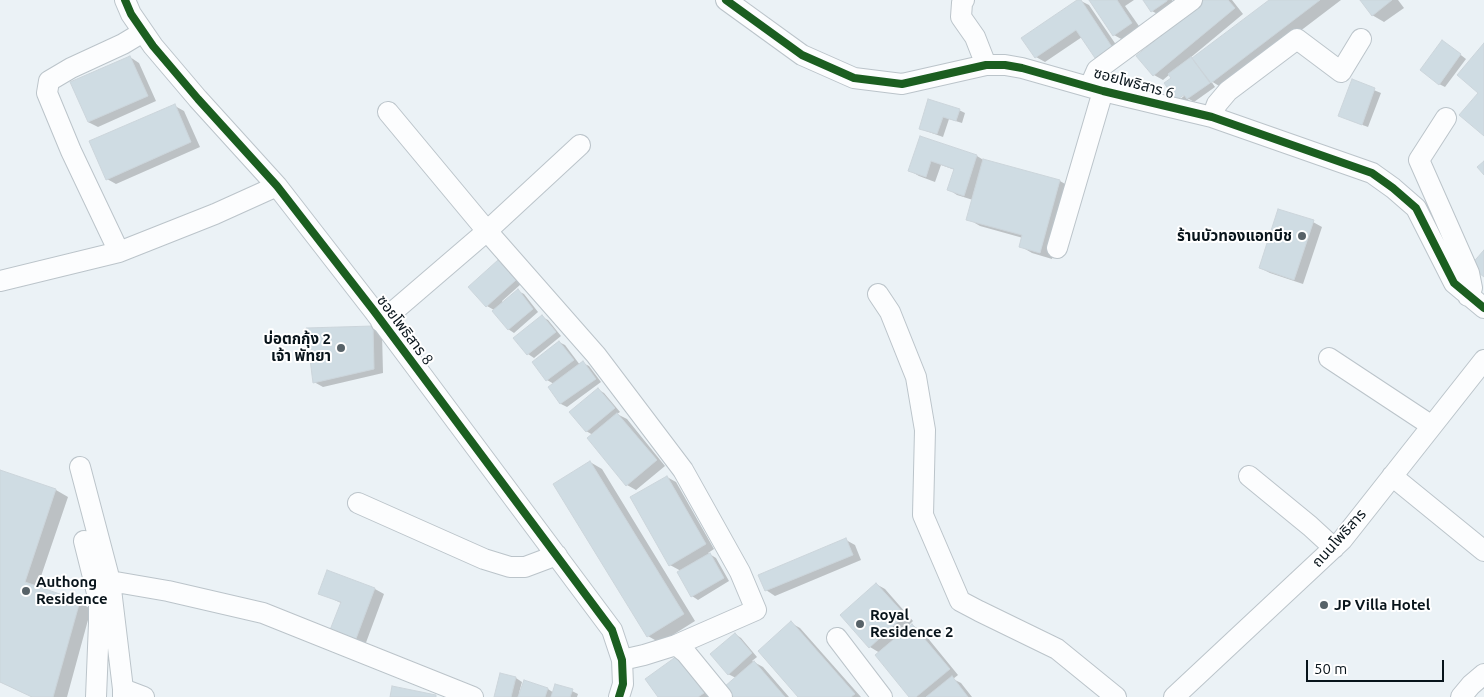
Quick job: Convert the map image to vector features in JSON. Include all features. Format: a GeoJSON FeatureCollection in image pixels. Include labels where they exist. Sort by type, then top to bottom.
{"type":"FeatureCollection","features":[{"type":"Feature","properties":{"kind":"street","name":"ซอยโพธิสาร 8"},"geometry":{"type":"LineString","coordinates":[[125,0],[131,14],[153,46],[277,186],[374,311],[612,630],[622,660],[623,684],[619,697]]}},
{"type":"Feature","properties":{"kind":"street","name":"ซอยโพธิสาร 6"},"geometry":{"type":"LineString","coordinates":[[726,0],[750,8],[802,55],[854,78],[902,84],[986,64],[1022,68],[1096,89],[1212,117],[1372,173],[1394,188],[1416,208],[1454,283],[1484,308]]}},
{"type":"Feature","properties":{"kind":"street"},"geometry":{"type":"LineString","coordinates":[[964,0],[961,18],[975,37],[986,64]]}},
{"type":"Feature","properties":{"kind":"street"},"geometry":{"type":"LineString","coordinates":[[1057,248],[1096,89],[1097,70],[1192,0]]}},
{"type":"Feature","properties":{"kind":"street"},"geometry":{"type":"LineString","coordinates":[[119,252],[71,151],[47,94],[49,81],[143,32]]}},
{"type":"Feature","properties":{"kind":"street"},"geometry":{"type":"LineString","coordinates":[[1212,117],[1218,104],[1228,91],[1297,39],[1341,72],[1361,39]]}},
{"type":"Feature","properties":{"kind":"street"},"geometry":{"type":"LineString","coordinates":[[388,112],[596,355],[683,470],[740,572],[756,610],[676,645],[622,660]]}},
{"type":"Feature","properties":{"kind":"street"},"geometry":{"type":"LineString","coordinates":[[1446,118],[1419,160],[1469,273],[1472,288],[1468,296]]}},
{"type":"Feature","properties":{"kind":"street"},"geometry":{"type":"LineString","coordinates":[[381,322],[488,231],[580,146]]}},
{"type":"Feature","properties":{"kind":"street"},"geometry":{"type":"LineString","coordinates":[[0,281],[119,252],[215,214],[277,186]]}},
{"type":"Feature","properties":{"kind":"street"},"geometry":{"type":"LineString","coordinates":[[878,294],[890,312],[916,377],[925,430],[923,515],[960,600],[1057,649],[1116,697]]}},
{"type":"Feature","properties":{"kind":"street"},"geometry":{"type":"LineString","coordinates":[[1329,358],[1432,426]]}},
{"type":"Feature","properties":{"kind":"street","name":"ถนนโพธิสาร"},"geometry":{"type":"LineString","coordinates":[[1174,697],[1342,540],[1484,360]]}},
{"type":"Feature","properties":{"kind":"street"},"geometry":{"type":"LineString","coordinates":[[80,467],[110,581],[123,693],[144,697]]}},
{"type":"Feature","properties":{"kind":"street"},"geometry":{"type":"LineString","coordinates":[[1249,476],[1334,548]]}},
{"type":"Feature","properties":{"kind":"street"},"geometry":{"type":"LineString","coordinates":[[1392,476],[1484,551]]}},
{"type":"Feature","properties":{"kind":"street"},"geometry":{"type":"LineString","coordinates":[[358,503],[484,559],[510,567],[525,566],[557,555]]}},
{"type":"Feature","properties":{"kind":"street"},"geometry":{"type":"LineString","coordinates":[[84,541],[99,601],[100,623],[96,697]]}},
{"type":"Feature","properties":{"kind":"street"},"geometry":{"type":"LineString","coordinates":[[110,581],[263,613],[473,697]]}},
{"type":"Feature","properties":{"kind":"street"},"geometry":{"type":"LineString","coordinates":[[837,638],[882,697]]}},
{"type":"Feature","properties":{"kind":"street"},"geometry":{"type":"LineString","coordinates":[[676,645],[686,653],[722,697]]}},
{"type":"Feature","properties":{"kind":"street"},"geometry":{"type":"LineString","coordinates":[[1461,697],[1484,674]]}},
{"type":"Feature","properties":{"kind":"building"},"geometry":{"type":"Polygon","coordinates":[[[1077,0],[1081,0],[1112,47],[1095,58],[1076,30],[1035,58],[1021,38],[1077,0]]]}},
{"type":"Feature","properties":{"kind":"building"},"geometry":{"type":"Polygon","coordinates":[[[1089,0],[1117,0],[1132,23],[1113,36],[1089,0]]]}},
{"type":"Feature","properties":{"kind":"building"},"geometry":{"type":"Polygon","coordinates":[[[1143,0],[1167,0],[1167,1],[1151,12],[1143,0]]]}},
{"type":"Feature","properties":{"kind":"building"},"geometry":{"type":"Polygon","coordinates":[[[1204,0],[1228,0],[1235,8],[1153,76],[1136,56],[1204,0]]]}},
{"type":"Feature","properties":{"kind":"building"},"geometry":{"type":"Polygon","coordinates":[[[1269,0],[1320,0],[1211,83],[1192,58],[1269,0]]]}},
{"type":"Feature","properties":{"kind":"building"},"geometry":{"type":"Polygon","coordinates":[[[1360,0],[1392,0],[1372,16],[1360,0]]]}},
{"type":"Feature","properties":{"kind":"building"},"geometry":{"type":"Polygon","coordinates":[[[1442,40],[1461,54],[1439,85],[1420,70],[1442,40]]]}},
{"type":"Feature","properties":{"kind":"building"},"geometry":{"type":"Polygon","coordinates":[[[1484,43],[1484,136],[1459,115],[1478,93],[1457,75],[1484,43]]]}},
{"type":"Feature","properties":{"kind":"building"},"geometry":{"type":"Polygon","coordinates":[[[130,56],[148,96],[88,122],[70,82],[130,56]]]}},
{"type":"Feature","properties":{"kind":"building"},"geometry":{"type":"Polygon","coordinates":[[[1191,57],[1210,83],[1187,99],[1184,95],[1176,100],[1164,83],[1171,78],[1168,74],[1191,57]]]}},
{"type":"Feature","properties":{"kind":"building"},"geometry":{"type":"Polygon","coordinates":[[[1352,79],[1375,88],[1362,125],[1338,116],[1352,79]]]}},
{"type":"Feature","properties":{"kind":"building"},"geometry":{"type":"Polygon","coordinates":[[[928,99],[960,109],[956,121],[943,117],[937,134],[919,129],[928,99]]]}},
{"type":"Feature","properties":{"kind":"building"},"geometry":{"type":"Polygon","coordinates":[[[175,104],[191,142],[106,180],[89,141],[175,104]]]}},
{"type":"Feature","properties":{"kind":"building"},"geometry":{"type":"Polygon","coordinates":[[[920,136],[977,155],[964,196],[947,190],[954,169],[931,161],[926,177],[908,171],[920,136]]]}},
{"type":"Feature","properties":{"kind":"building"},"geometry":{"type":"Polygon","coordinates":[[[983,159],[1060,180],[1040,253],[1019,247],[1022,235],[966,220],[983,159]]]}},
{"type":"Feature","properties":{"kind":"building"},"geometry":{"type":"Polygon","coordinates":[[[1484,161],[1484,175],[1477,167],[1484,161]]]}},
{"type":"Feature","properties":{"kind":"building"},"geometry":{"type":"Polygon","coordinates":[[[1278,209],[1314,220],[1294,280],[1259,268],[1278,209]]]}},
{"type":"Feature","properties":{"kind":"building"},"geometry":{"type":"Polygon","coordinates":[[[1484,250],[1484,277],[1470,266],[1484,250]]]}},
{"type":"Feature","properties":{"kind":"building"},"geometry":{"type":"Polygon","coordinates":[[[498,260],[516,280],[486,307],[468,287],[498,260]]]}},
{"type":"Feature","properties":{"kind":"building"},"geometry":{"type":"Polygon","coordinates":[[[518,289],[533,309],[508,330],[492,311],[518,289]]]}},
{"type":"Feature","properties":{"kind":"building"},"geometry":{"type":"Polygon","coordinates":[[[542,315],[556,332],[527,355],[513,338],[542,315]]]}},
{"type":"Feature","properties":{"kind":"building","name":"บ่อตกกุ้ง 2 เจ้า พัทยา"},"geometry":{"type":"Polygon","coordinates":[[[373,326],[374,369],[313,383],[306,328],[373,326]]]}},
{"type":"Feature","properties":{"kind":"building"},"geometry":{"type":"Polygon","coordinates":[[[559,341],[574,360],[546,381],[532,362],[559,341]]]}},
{"type":"Feature","properties":{"kind":"building"},"geometry":{"type":"Polygon","coordinates":[[[583,361],[596,379],[560,404],[548,387],[583,361]]]}},
{"type":"Feature","properties":{"kind":"building"},"geometry":{"type":"Polygon","coordinates":[[[598,388],[615,408],[586,432],[569,412],[598,388]]]}},
{"type":"Feature","properties":{"kind":"building"},"geometry":{"type":"Polygon","coordinates":[[[617,413],[657,460],[626,486],[587,438],[617,413]]]}},
{"type":"Feature","properties":{"kind":"building"},"geometry":{"type":"Polygon","coordinates":[[[590,461],[684,614],[647,637],[553,484],[590,461]]]}},
{"type":"Feature","properties":{"kind":"building","name":"Authong Residence"},"geometry":{"type":"Polygon","coordinates":[[[0,470],[56,489],[25,582],[80,601],[53,697],[32,697],[0,682],[0,470]]]}},
{"type":"Feature","properties":{"kind":"building"},"geometry":{"type":"Polygon","coordinates":[[[667,476],[706,544],[669,566],[630,497],[667,476]]]}},
{"type":"Feature","properties":{"kind":"building"},"geometry":{"type":"Polygon","coordinates":[[[846,538],[853,555],[765,591],[758,575],[846,538]]]}},
{"type":"Feature","properties":{"kind":"building"},"geometry":{"type":"Polygon","coordinates":[[[710,553],[724,578],[691,597],[677,572],[710,553]]]}},
{"type":"Feature","properties":{"kind":"building"},"geometry":{"type":"Polygon","coordinates":[[[327,570],[375,588],[354,644],[328,635],[341,602],[318,594],[327,570]]]}},
{"type":"Feature","properties":{"kind":"building"},"geometry":{"type":"Polygon","coordinates":[[[876,583],[905,615],[869,648],[840,615],[876,583]]]}},
{"type":"Feature","properties":{"kind":"building"},"geometry":{"type":"Polygon","coordinates":[[[791,621],[855,694],[851,697],[798,697],[758,651],[791,621]]]}},
{"type":"Feature","properties":{"kind":"building"},"geometry":{"type":"Polygon","coordinates":[[[912,624],[950,669],[916,697],[909,697],[875,655],[912,624]]]}},
{"type":"Feature","properties":{"kind":"building"},"geometry":{"type":"Polygon","coordinates":[[[735,633],[752,653],[728,675],[710,654],[735,633]]]}},
{"type":"Feature","properties":{"kind":"building"},"geometry":{"type":"Polygon","coordinates":[[[677,656],[704,693],[698,697],[658,697],[645,679],[677,656]]]}},
{"type":"Feature","properties":{"kind":"building"},"geometry":{"type":"Polygon","coordinates":[[[754,661],[785,697],[733,697],[724,687],[754,661]]]}},
{"type":"Feature","properties":{"kind":"building"},"geometry":{"type":"Polygon","coordinates":[[[500,673],[516,677],[511,697],[494,697],[500,673]]]}},
{"type":"Feature","properties":{"kind":"building"},"geometry":{"type":"Polygon","coordinates":[[[952,676],[968,697],[926,697],[952,676]]]}},
{"type":"Feature","properties":{"kind":"building"},"geometry":{"type":"Polygon","coordinates":[[[524,680],[548,688],[545,697],[518,697],[524,680]]]}},
{"type":"Feature","properties":{"kind":"building"},"geometry":{"type":"Polygon","coordinates":[[[555,684],[573,689],[570,697],[551,697],[555,684]]]}},
{"type":"Feature","properties":{"kind":"building"},"geometry":{"type":"Polygon","coordinates":[[[392,686],[436,695],[436,697],[390,697],[392,686]]]}},
{"type":"Feature","properties":{"kind":"cycle path"},"geometry":{"type":"LineString","coordinates":[[125,0],[131,14],[153,46],[277,186],[374,311],[612,630],[622,660],[623,684],[619,697]]}},
{"type":"Feature","properties":{"kind":"cycle path"},"geometry":{"type":"LineString","coordinates":[[726,0],[802,55],[854,78],[902,84],[986,65],[1005,65],[1022,68],[1103,91],[1212,117],[1372,173],[1416,208],[1454,283],[1484,308]]}},
{"type":"Feature","properties":{"kind":"place","name":"ร้านบัวทองแอทบีช"},"geometry":{"type":"Point","coordinates":[1302,236]}},
{"type":"Feature","properties":{"kind":"place","name":"บ่อตกกุ้ง 2 เจ้า พัทยา"},"geometry":{"type":"Point","coordinates":[341,348]}},
{"type":"Feature","properties":{"kind":"place","name":"Authong Residence"},"geometry":{"type":"Point","coordinates":[26,591]}},
{"type":"Feature","properties":{"kind":"place","name":"JP Villa Hotel"},"geometry":{"type":"Point","coordinates":[1324,605]}},
{"type":"Feature","properties":{"kind":"place","name":"Royal Residence 2"},"geometry":{"type":"Point","coordinates":[860,624]}}]}
